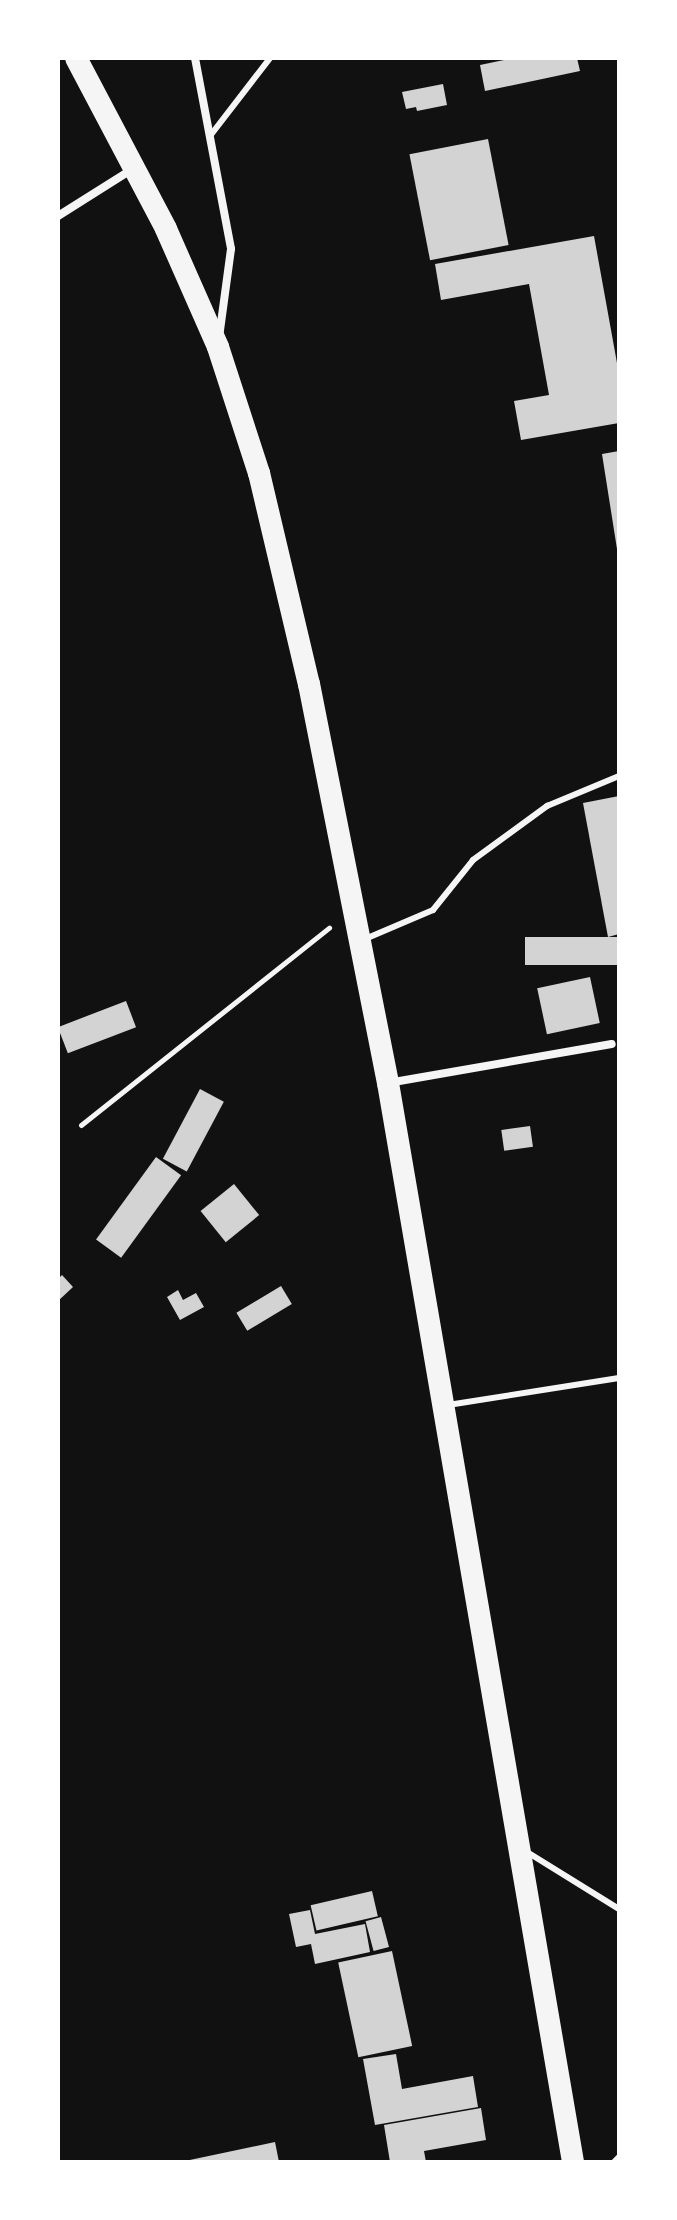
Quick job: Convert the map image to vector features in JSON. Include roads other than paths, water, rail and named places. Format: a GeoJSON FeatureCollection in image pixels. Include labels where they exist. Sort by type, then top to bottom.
{"type":"FeatureCollection","features":[{"type":"Feature","properties":{"kind":"highway"},"geometry":{"type":"LineString","coordinates":[[76,58],[135,167],[218,347],[259,473],[309,684],[388,1083],[573,2162]]}},
{"type":"Feature","properties":{"kind":"street"},"geometry":{"type":"LineString","coordinates":[[195,58],[231,249],[218,347]]}},
{"type":"Feature","properties":{"kind":"street"},"geometry":{"type":"LineString","coordinates":[[58,216],[135,167]]}},
{"type":"Feature","properties":{"kind":"street"},"geometry":{"type":"LineString","coordinates":[[388,1083],[612,1044]]}},
{"type":"Feature","properties":{"kind":"lane"},"geometry":{"type":"LineString","coordinates":[[210,136],[270,58]]}},
{"type":"Feature","properties":{"kind":"lane"},"geometry":{"type":"LineString","coordinates":[[361,941],[433,910],[473,860],[547,806],[619,776]]}},
{"type":"Feature","properties":{"kind":"lane"},"geometry":{"type":"LineString","coordinates":[[445,1405],[619,1378]]}},
{"type":"Feature","properties":{"kind":"lane"},"geometry":{"type":"LineString","coordinates":[[520,1848],[619,1909]]}},
{"type":"Feature","properties":{"kind":"lane"},"geometry":{"type":"LineString","coordinates":[[614,2162],[619,2157]]}}]}
